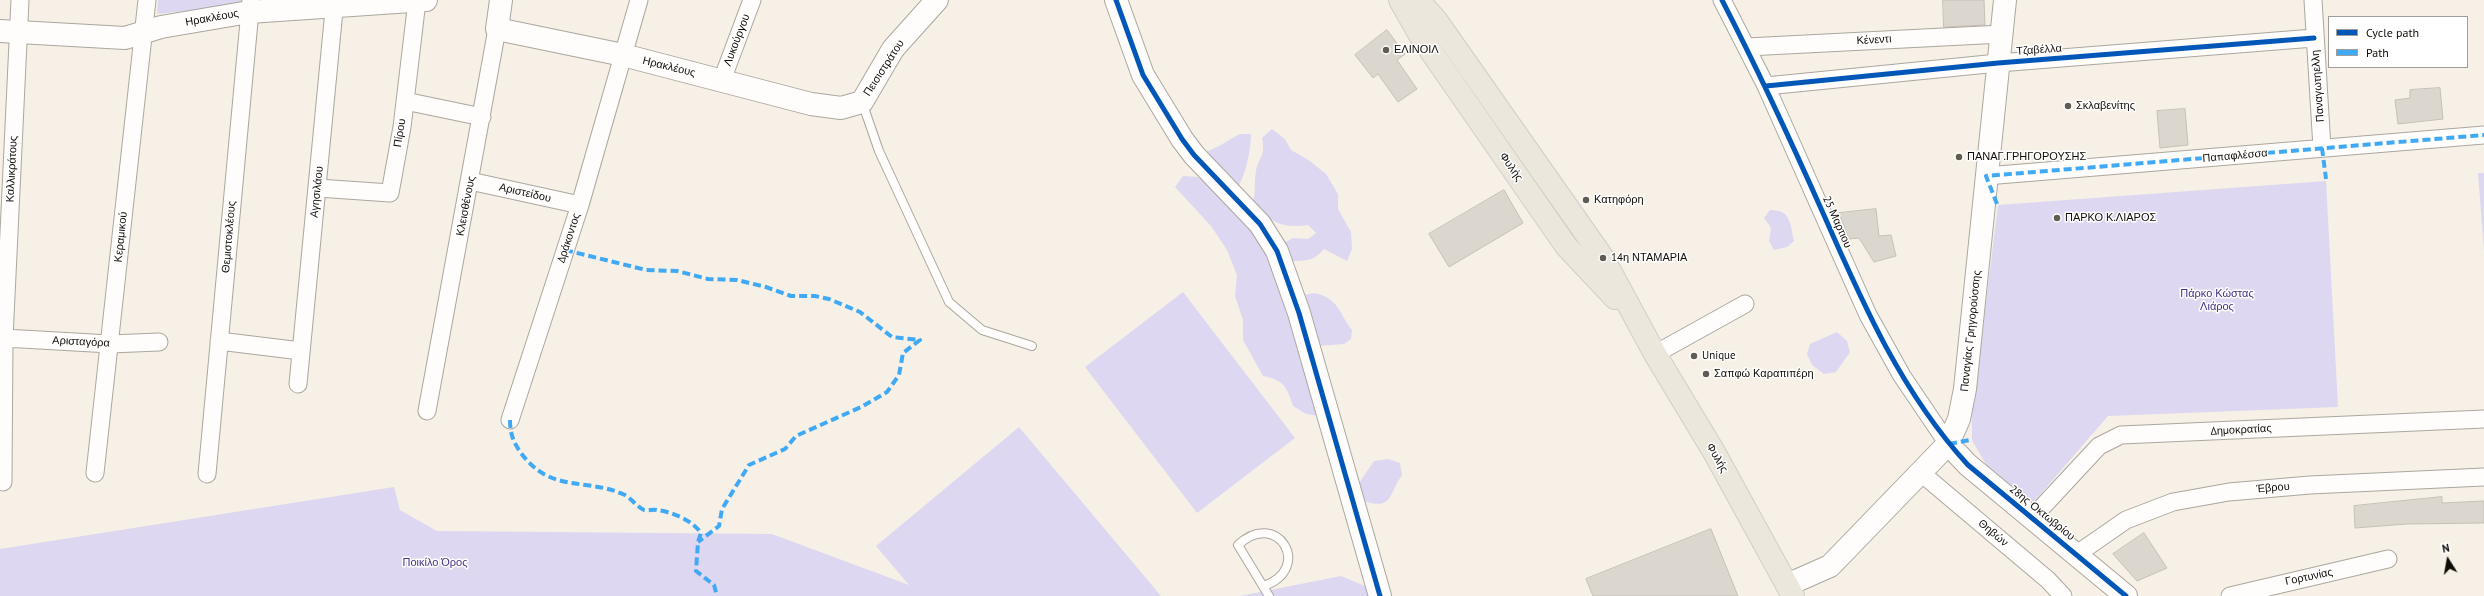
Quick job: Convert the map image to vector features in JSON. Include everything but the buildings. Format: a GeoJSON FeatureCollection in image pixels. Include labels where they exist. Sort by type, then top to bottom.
{"type":"FeatureCollection","features":[{"type":"Feature","properties":{"kind":"main road","name":"Φυλής"},"geometry":{"type":"LineString","coordinates":[[1400,0],[1421,37],[1566,246],[1638,322]]}},
{"type":"Feature","properties":{"kind":"main road","name":"Φυλής"},"geometry":{"type":"LineString","coordinates":[[1418,0],[1436,20],[1586,232],[1655,354],[1714,452],[1790,590]]}},
{"type":"Feature","properties":{"kind":"main road"},"geometry":{"type":"LineString","coordinates":[[1425,0],[1436,20]]}},
{"type":"Feature","properties":{"kind":"street","name":"Καλλικράτους"},"geometry":{"type":"LineString","coordinates":[[3,482],[9,31],[20,0]]}},
{"type":"Feature","properties":{"kind":"street","name":"Κεραμικού"},"geometry":{"type":"LineString","coordinates":[[95,473],[146,0]]}},
{"type":"Feature","properties":{"kind":"street","name":"Ηρακλέους"},"geometry":{"type":"LineString","coordinates":[[9,31],[125,38],[143,34],[161,27],[250,6],[420,0]]}},
{"type":"Feature","properties":{"kind":"street","name":"Πίρου"},"geometry":{"type":"LineString","coordinates":[[318,188],[390,193],[420,0]]}},
{"type":"Feature","properties":{"kind":"street","name":"Κλεισθένους"},"geometry":{"type":"LineString","coordinates":[[427,411],[482,117],[501,0]]}},
{"type":"Feature","properties":{"kind":"street","name":"Δράκοντος"},"geometry":{"type":"LineString","coordinates":[[510,420],[580,205],[638,0]]}},
{"type":"Feature","properties":{"kind":"street","name":"Λυκούργου"},"geometry":{"type":"LineString","coordinates":[[722,80],[752,0]]}},
{"type":"Feature","properties":{"kind":"street","name":"Πεισιστράτου"},"geometry":{"type":"LineString","coordinates":[[841,108],[862,102],[893,49],[937,0]]}},
{"type":"Feature","properties":{"kind":"street"},"geometry":{"type":"LineString","coordinates":[[1116,0],[1143,75],[1182,139],[1194,155],[1260,224],[1277,251],[1299,313],[1380,596]]}},
{"type":"Feature","properties":{"kind":"street","name":"25 Μαρτιου"},"geometry":{"type":"LineString","coordinates":[[1722,0],[1766,86],[1868,315],[1902,376],[1948,444]]}},
{"type":"Feature","properties":{"kind":"street","name":"Παναγίας Γρηγορούσσης"},"geometry":{"type":"LineString","coordinates":[[1790,590],[1830,566],[1860,537],[1948,444],[1959,419],[1965,389],[2005,0]]}},
{"type":"Feature","properties":{"kind":"street","name":"Παναγωτηελλη"},"geometry":{"type":"LineString","coordinates":[[2313,0],[2314,38],[2322,148]]}},
{"type":"Feature","properties":{"kind":"street","name":"Αγησιλάου"},"geometry":{"type":"LineString","coordinates":[[298,384],[335,3]]}},
{"type":"Feature","properties":{"kind":"street","name":"Θεμιστοκλέους"},"geometry":{"type":"LineString","coordinates":[[207,474],[250,6]]}},
{"type":"Feature","properties":{"kind":"street","name":"Ηρακλέους"},"geometry":{"type":"LineString","coordinates":[[497,29],[623,56],[722,80],[811,104],[841,108]]}},
{"type":"Feature","properties":{"kind":"street","name":"Κένεντι"},"geometry":{"type":"LineString","coordinates":[[1746,47],[2002,34]]}},
{"type":"Feature","properties":{"kind":"street","name":"Τζαβέλλα"},"geometry":{"type":"LineString","coordinates":[[1766,86],[1998,63],[2314,38]]}},
{"type":"Feature","properties":{"kind":"street"},"geometry":{"type":"LineString","coordinates":[[405,101],[482,117]]}},
{"type":"Feature","properties":{"kind":"street","name":"Παπαφλέσσα"},"geometry":{"type":"LineString","coordinates":[[1986,176],[2484,135]]}},
{"type":"Feature","properties":{"kind":"street","name":"Αριστείδου"},"geometry":{"type":"LineString","coordinates":[[470,181],[580,205]]}},
{"type":"Feature","properties":{"kind":"street"},"geometry":{"type":"LineString","coordinates":[[1655,354],[1745,304]]}},
{"type":"Feature","properties":{"kind":"street","name":"Αρισταγόρα"},"geometry":{"type":"LineString","coordinates":[[4,338],[110,344],[159,342]]}},
{"type":"Feature","properties":{"kind":"street"},"geometry":{"type":"LineString","coordinates":[[219,341],[301,351]]}},
{"type":"Feature","properties":{"kind":"street","name":"Δημοκρατίας"},"geometry":{"type":"LineString","coordinates":[[2032,518],[2099,446],[2121,435],[2484,419]]}},
{"type":"Feature","properties":{"kind":"street","name":"28ης Οκτωβρίου"},"geometry":{"type":"LineString","coordinates":[[1948,444],[1968,465],[2126,596]]}},
{"type":"Feature","properties":{"kind":"street","name":"Θηβών"},"geometry":{"type":"LineString","coordinates":[[1920,472],[2048,580],[2063,596]]}},
{"type":"Feature","properties":{"kind":"street","name":"Έβρου"},"geometry":{"type":"LineString","coordinates":[[2077,554],[2126,520],[2173,502],[2229,492],[2310,484],[2484,477]]}},
{"type":"Feature","properties":{"kind":"street","name":"Γορτυνίας"},"geometry":{"type":"LineString","coordinates":[[2230,596],[2388,559]]}},
{"type":"Feature","properties":{"kind":"lane"},"geometry":{"type":"LineString","coordinates":[[862,102],[880,151],[949,302],[982,330],[1032,346]]}},
{"type":"Feature","properties":{"kind":"lane"},"geometry":{"type":"LineString","coordinates":[[1264,586],[1280,579],[1285,572],[1289,556],[1287,549],[1277,536],[1261,532],[1246,537],[1238,545],[1269,596]]}},
{"type":"Feature","properties":{"kind":"green space"},"geometry":{"type":"Polygon","coordinates":[[[158,0],[246,0],[246,5],[157,14],[158,0]]]}},
{"type":"Feature","properties":{"kind":"green space"},"geometry":{"type":"Polygon","coordinates":[[[1272,129],[1285,139],[1291,150],[1310,161],[1326,174],[1338,194],[1338,209],[1351,232],[1352,249],[1347,261],[1324,249],[1314,258],[1302,261],[1293,261],[1282,244],[1293,238],[1308,239],[1316,233],[1308,225],[1291,226],[1277,223],[1259,210],[1253,203],[1257,166],[1263,153],[1262,138],[1272,129]]]}},
{"type":"Feature","properties":{"kind":"green space"},"geometry":{"type":"Polygon","coordinates":[[[1240,134],[1251,134],[1248,161],[1238,187],[1205,152],[1240,134]]]}},
{"type":"Feature","properties":{"kind":"green space"},"geometry":{"type":"Polygon","coordinates":[[[2478,173],[2484,173],[2484,251],[2478,173]]]}},
{"type":"Feature","properties":{"kind":"green space"},"geometry":{"type":"Polygon","coordinates":[[[1183,176],[1197,177],[1212,184],[1268,249],[1320,416],[1306,414],[1293,406],[1284,385],[1276,380],[1263,376],[1243,340],[1243,320],[1235,296],[1237,275],[1227,250],[1211,226],[1175,187],[1183,176]]]}},
{"type":"Feature","properties":{"kind":"green space","name":"Πάρκο Κώστας Λιάρος"},"geometry":{"type":"Polygon","coordinates":[[[2326,181],[2338,407],[2108,416],[2031,505],[1993,477],[1972,440],[1972,414],[1998,205],[2326,181]]]}},
{"type":"Feature","properties":{"kind":"green space"},"geometry":{"type":"Polygon","coordinates":[[[1770,210],[1782,212],[1786,215],[1790,223],[1794,241],[1787,247],[1774,250],[1769,241],[1771,228],[1764,218],[1770,210]]]}},
{"type":"Feature","properties":{"kind":"green space"},"geometry":{"type":"Polygon","coordinates":[[[1183,292],[1295,438],[1197,513],[1085,367],[1183,292]]]}},
{"type":"Feature","properties":{"kind":"green space"},"geometry":{"type":"Polygon","coordinates":[[[1314,293],[1329,298],[1337,307],[1352,330],[1351,339],[1344,344],[1318,346],[1303,295],[1314,293]]]}},
{"type":"Feature","properties":{"kind":"green space"},"geometry":{"type":"Polygon","coordinates":[[[1837,332],[1847,341],[1850,352],[1836,372],[1824,374],[1812,365],[1807,354],[1810,344],[1837,332]]]}},
{"type":"Feature","properties":{"kind":"green space","name":"Ποικίλο Όρος"},"geometry":{"type":"Polygon","coordinates":[[[1019,427],[1161,596],[0,596],[0,549],[394,487],[400,510],[437,531],[772,534],[909,585],[876,546],[1019,427]]]}},
{"type":"Feature","properties":{"kind":"green space"},"geometry":{"type":"Polygon","coordinates":[[[1388,459],[1400,463],[1402,475],[1392,494],[1385,502],[1380,504],[1364,501],[1359,483],[1374,461],[1388,459]]]}},
{"type":"Feature","properties":{"kind":"green space"},"geometry":{"type":"Polygon","coordinates":[[[1341,576],[1389,596],[1240,596],[1341,576]]]}},
{"type":"Feature","properties":{"kind":"marked path"},"geometry":{"type":"LineString","coordinates":[[1997,204],[1986,176],[2484,135]]}},
{"type":"Feature","properties":{"kind":"marked path"},"geometry":{"type":"LineString","coordinates":[[2322,148],[2326,179]]}},
{"type":"Feature","properties":{"kind":"marked path"},"geometry":{"type":"LineString","coordinates":[[565,250],[646,270],[677,271],[708,279],[737,280],[766,287],[791,296],[815,296],[829,299],[860,312],[892,337],[920,340],[903,353],[899,375],[887,392],[861,407],[796,436],[785,449],[749,465],[722,509],[719,526],[698,542]]}},
{"type":"Feature","properties":{"kind":"marked path"},"geometry":{"type":"LineString","coordinates":[[510,420],[512,437],[518,449],[532,466],[544,474],[557,480],[611,490],[625,495],[644,510],[655,510],[681,517],[697,528],[701,533],[698,542],[696,571],[714,585],[717,596]]}},
{"type":"Feature","properties":{"kind":"marked path"},"geometry":{"type":"LineString","coordinates":[[1949,444],[1970,440]]}},
{"type":"Feature","properties":{"kind":"cycle path"},"geometry":{"type":"LineString","coordinates":[[1116,0],[1143,75],[1182,139],[1194,155],[1260,224],[1277,251],[1299,313],[1380,596]]}},
{"type":"Feature","properties":{"kind":"cycle path"},"geometry":{"type":"LineString","coordinates":[[1722,0],[1774,106],[1868,313],[1903,377],[1923,407],[1944,437],[1968,465],[2126,596]]}},
{"type":"Feature","properties":{"kind":"cycle path"},"geometry":{"type":"LineString","coordinates":[[1766,86],[1998,63],[2314,38]]}},
{"type":"Feature","properties":{"kind":"place","name":"ΕΛΙΝΟΙΛ"},"geometry":{"type":"Point","coordinates":[1386,50]}},
{"type":"Feature","properties":{"kind":"place","name":"Σκλαβενίτης"},"geometry":{"type":"Point","coordinates":[2068,106]}},
{"type":"Feature","properties":{"kind":"place","name":"ΠΑΝΑΓ.ΓΡΗΓΟΡΟΥΣΗΣ"},"geometry":{"type":"Point","coordinates":[1959,157]}},
{"type":"Feature","properties":{"kind":"place","name":"Κατηφόρη"},"geometry":{"type":"Point","coordinates":[1586,200]}},
{"type":"Feature","properties":{"kind":"place","name":"ΠΑΡΚΟ Κ.ΛΙΑΡΟΣ"},"geometry":{"type":"Point","coordinates":[2057,218]}},
{"type":"Feature","properties":{"kind":"place","name":"14η ΝΤΑΜΑΡΙΑ"},"geometry":{"type":"Point","coordinates":[1603,258]}},
{"type":"Feature","properties":{"kind":"place","name":"Unique"},"geometry":{"type":"Point","coordinates":[1694,356]}},
{"type":"Feature","properties":{"kind":"place","name":"Σαπφώ Καραπιπέρη"},"geometry":{"type":"Point","coordinates":[1706,374]}}]}
